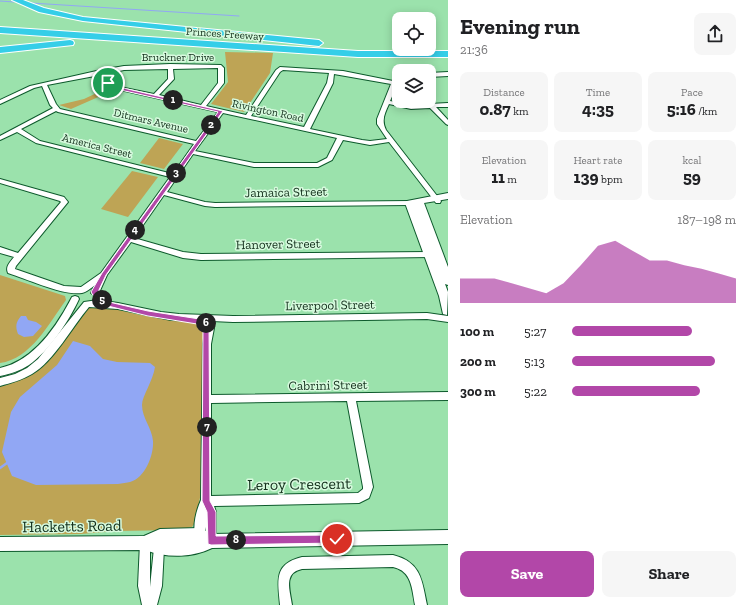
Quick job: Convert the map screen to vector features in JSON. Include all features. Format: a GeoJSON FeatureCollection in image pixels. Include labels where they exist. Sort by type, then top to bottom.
{"type":"FeatureCollection","features":[{"type":"Feature","properties":{"kind":"highway"},"geometry":{"type":"LineString","coordinates":[[16,0],[42,10],[83,19],[319,43]]}},
{"type":"Feature","properties":{"kind":"highway","name":"Princes Freeway"},"geometry":{"type":"LineString","coordinates":[[0,22],[319,43],[392,46]]}},
{"type":"Feature","properties":{"kind":"highway","name":"Princes Freeway"},"geometry":{"type":"LineString","coordinates":[[0,30],[358,54],[448,54]]}},
{"type":"Feature","properties":{"kind":"highway"},"geometry":{"type":"LineString","coordinates":[[0,50],[50,44],[76,43],[246,47]]}},
{"type":"Feature","properties":{"kind":"street","name":"Bruckner Drive"},"geometry":{"type":"LineString","coordinates":[[0,102],[28,88],[127,67],[214,65],[220,67],[221,83],[202,107]]}},
{"type":"Feature","properties":{"kind":"street"},"geometry":{"type":"LineString","coordinates":[[156,97],[171,79],[170,66]]}},
{"type":"Feature","properties":{"kind":"street"},"geometry":{"type":"LineString","coordinates":[[248,116],[279,69],[287,68],[332,72],[392,82]]}},
{"type":"Feature","properties":{"kind":"street","name":"Rivington Road"},"geometry":{"type":"LineString","coordinates":[[102,72],[108,83],[114,87],[156,97],[366,143],[391,140]]}},
{"type":"Feature","properties":{"kind":"street"},"geometry":{"type":"LineString","coordinates":[[306,130],[330,84],[332,72]]}},
{"type":"Feature","properties":{"kind":"street"},"geometry":{"type":"LineString","coordinates":[[436,75],[448,74]]}},
{"type":"Feature","properties":{"kind":"street"},"geometry":{"type":"LineString","coordinates":[[0,138],[56,109],[44,84]]}},
{"type":"Feature","properties":{"kind":"street"},"geometry":{"type":"LineString","coordinates":[[392,90],[380,121],[383,130],[436,199]]}},
{"type":"Feature","properties":{"kind":"street"},"geometry":{"type":"LineString","coordinates":[[387,102],[392,103]]}},
{"type":"Feature","properties":{"kind":"street"},"geometry":{"type":"LineString","coordinates":[[436,106],[448,105]]}},
{"type":"Feature","properties":{"kind":"street"},"geometry":{"type":"LineString","coordinates":[[434,108],[448,123]]}},
{"type":"Feature","properties":{"kind":"street","name":"Ditmars Avenue"},"geometry":{"type":"LineString","coordinates":[[56,109],[198,143]]}},
{"type":"Feature","properties":{"kind":"street"},"geometry":{"type":"LineString","coordinates":[[0,382],[22,375],[43,362],[80,311],[95,299],[95,294],[104,274],[221,111]]}},
{"type":"Feature","properties":{"kind":"street","name":"America Street"},"geometry":{"type":"LineString","coordinates":[[17,129],[38,142],[174,176]]}},
{"type":"Feature","properties":{"kind":"street"},"geometry":{"type":"LineString","coordinates":[[191,152],[249,165],[318,165],[330,160],[341,137]]}},
{"type":"Feature","properties":{"kind":"street"},"geometry":{"type":"LineString","coordinates":[[0,181],[65,201],[63,206],[11,266],[13,273],[64,289],[91,290],[95,294]]}},
{"type":"Feature","properties":{"kind":"street","name":"Jamaica Street"},"geometry":{"type":"LineString","coordinates":[[163,193],[205,204],[215,205],[417,202]]}},
{"type":"Feature","properties":{"kind":"street"},"geometry":{"type":"LineString","coordinates":[[417,202],[448,197]]}},
{"type":"Feature","properties":{"kind":"street"},"geometry":{"type":"LineString","coordinates":[[417,202],[429,254],[444,296],[448,315]]}},
{"type":"Feature","properties":{"kind":"street"},"geometry":{"type":"LineString","coordinates":[[417,202],[448,281]]}},
{"type":"Feature","properties":{"kind":"street","name":"Hanover Street"},"geometry":{"type":"LineString","coordinates":[[129,239],[183,255],[201,257],[429,254]]}},
{"type":"Feature","properties":{"kind":"street"},"geometry":{"type":"LineString","coordinates":[[0,250],[20,256]]}},
{"type":"Feature","properties":{"kind":"street"},"geometry":{"type":"LineString","coordinates":[[0,372],[19,366],[34,357],[68,313],[75,298],[104,274]]}},
{"type":"Feature","properties":{"kind":"street"},"geometry":{"type":"LineString","coordinates":[[64,289],[75,298],[79,304],[88,304]]}},
{"type":"Feature","properties":{"kind":"street","name":"Liverpool Street"},"geometry":{"type":"LineString","coordinates":[[95,294],[108,304]]}},
{"type":"Feature","properties":{"kind":"street","name":"Liverpool Street"},"geometry":{"type":"LineString","coordinates":[[88,304],[108,304],[148,313],[208,321],[233,319],[448,315]]}},
{"type":"Feature","properties":{"kind":"street"},"geometry":{"type":"LineString","coordinates":[[203,541],[211,512],[206,501],[207,344],[205,335],[208,321]]}},
{"type":"Feature","properties":{"kind":"street","name":"Cabrini Street"},"geometry":{"type":"LineString","coordinates":[[207,399],[448,396]]}},
{"type":"Feature","properties":{"kind":"street","name":"Leroy Crescent"},"geometry":{"type":"LineString","coordinates":[[206,501],[359,498],[363,496],[367,493],[368,487],[351,398]]}},
{"type":"Feature","properties":{"kind":"street","name":"Hacketts Road"},"geometry":{"type":"LineString","coordinates":[[0,544],[448,537]]}},
{"type":"Feature","properties":{"kind":"street"},"geometry":{"type":"LineString","coordinates":[[149,605],[156,586],[155,542]]}},
{"type":"Feature","properties":{"kind":"street"},"geometry":{"type":"LineString","coordinates":[[286,605],[285,574],[288,568],[293,565],[302,563],[393,561],[404,564],[411,570],[416,581],[421,605]]}},
{"type":"Feature","properties":{"kind":"shaded area"},"geometry":{"type":"Polygon","coordinates":[[[225,52],[273,53],[270,73],[244,112],[211,104],[228,82],[225,52]]]}},
{"type":"Feature","properties":{"kind":"shaded area"},"geometry":{"type":"Polygon","coordinates":[[[105,89],[112,91],[71,109],[59,105],[84,99],[105,89]]]}},
{"type":"Feature","properties":{"kind":"shaded area"},"geometry":{"type":"Polygon","coordinates":[[[159,138],[183,144],[164,169],[140,163],[159,138]]]}},
{"type":"Feature","properties":{"kind":"shaded area"},"geometry":{"type":"Polygon","coordinates":[[[132,171],[158,177],[128,217],[101,209],[132,171]]]}},
{"type":"Feature","properties":{"kind":"shaded area"},"geometry":{"type":"Polygon","coordinates":[[[0,275],[65,296],[66,300],[46,329],[30,347],[21,355],[0,363],[0,275]]]}},
{"type":"Feature","properties":{"kind":"shaded area"},"geometry":{"type":"Polygon","coordinates":[[[100,305],[136,314],[198,323],[203,327],[202,486],[196,521],[192,527],[179,530],[117,531],[81,534],[0,535],[0,383],[24,376],[87,307],[100,305]]]}},
{"type":"Feature","properties":{"kind":"water"},"geometry":{"type":"Polygon","coordinates":[[[21,316],[26,316],[28,320],[36,322],[42,326],[33,336],[24,337],[18,334],[16,324],[21,316]]]}},
{"type":"Feature","properties":{"kind":"water"},"geometry":{"type":"Polygon","coordinates":[[[73,341],[90,346],[103,359],[117,362],[150,363],[155,367],[142,401],[142,410],[153,441],[152,453],[148,465],[135,480],[118,484],[36,485],[12,476],[2,452],[11,412],[20,397],[57,365],[73,341]]]}},
{"type":"Feature","properties":{"kind":"waterway"},"geometry":{"type":"LineString","coordinates":[[0,1],[14,2]]}},
{"type":"Feature","properties":{"kind":"waterway"},"geometry":{"type":"LineString","coordinates":[[31,3],[239,16]]}},
{"type":"Feature","properties":{"kind":"waterway"},"geometry":{"type":"LineString","coordinates":[[0,468],[7,463]]}},
{"type":"Feature","properties":{"kind":"route"},"geometry":{"type":"LineString","coordinates":[[108,83],[111,86],[118,88],[221,111],[104,274],[95,292],[98,298],[108,304],[131,310],[206,322],[206,501],[211,512],[211,541],[337,539]]}}]}
